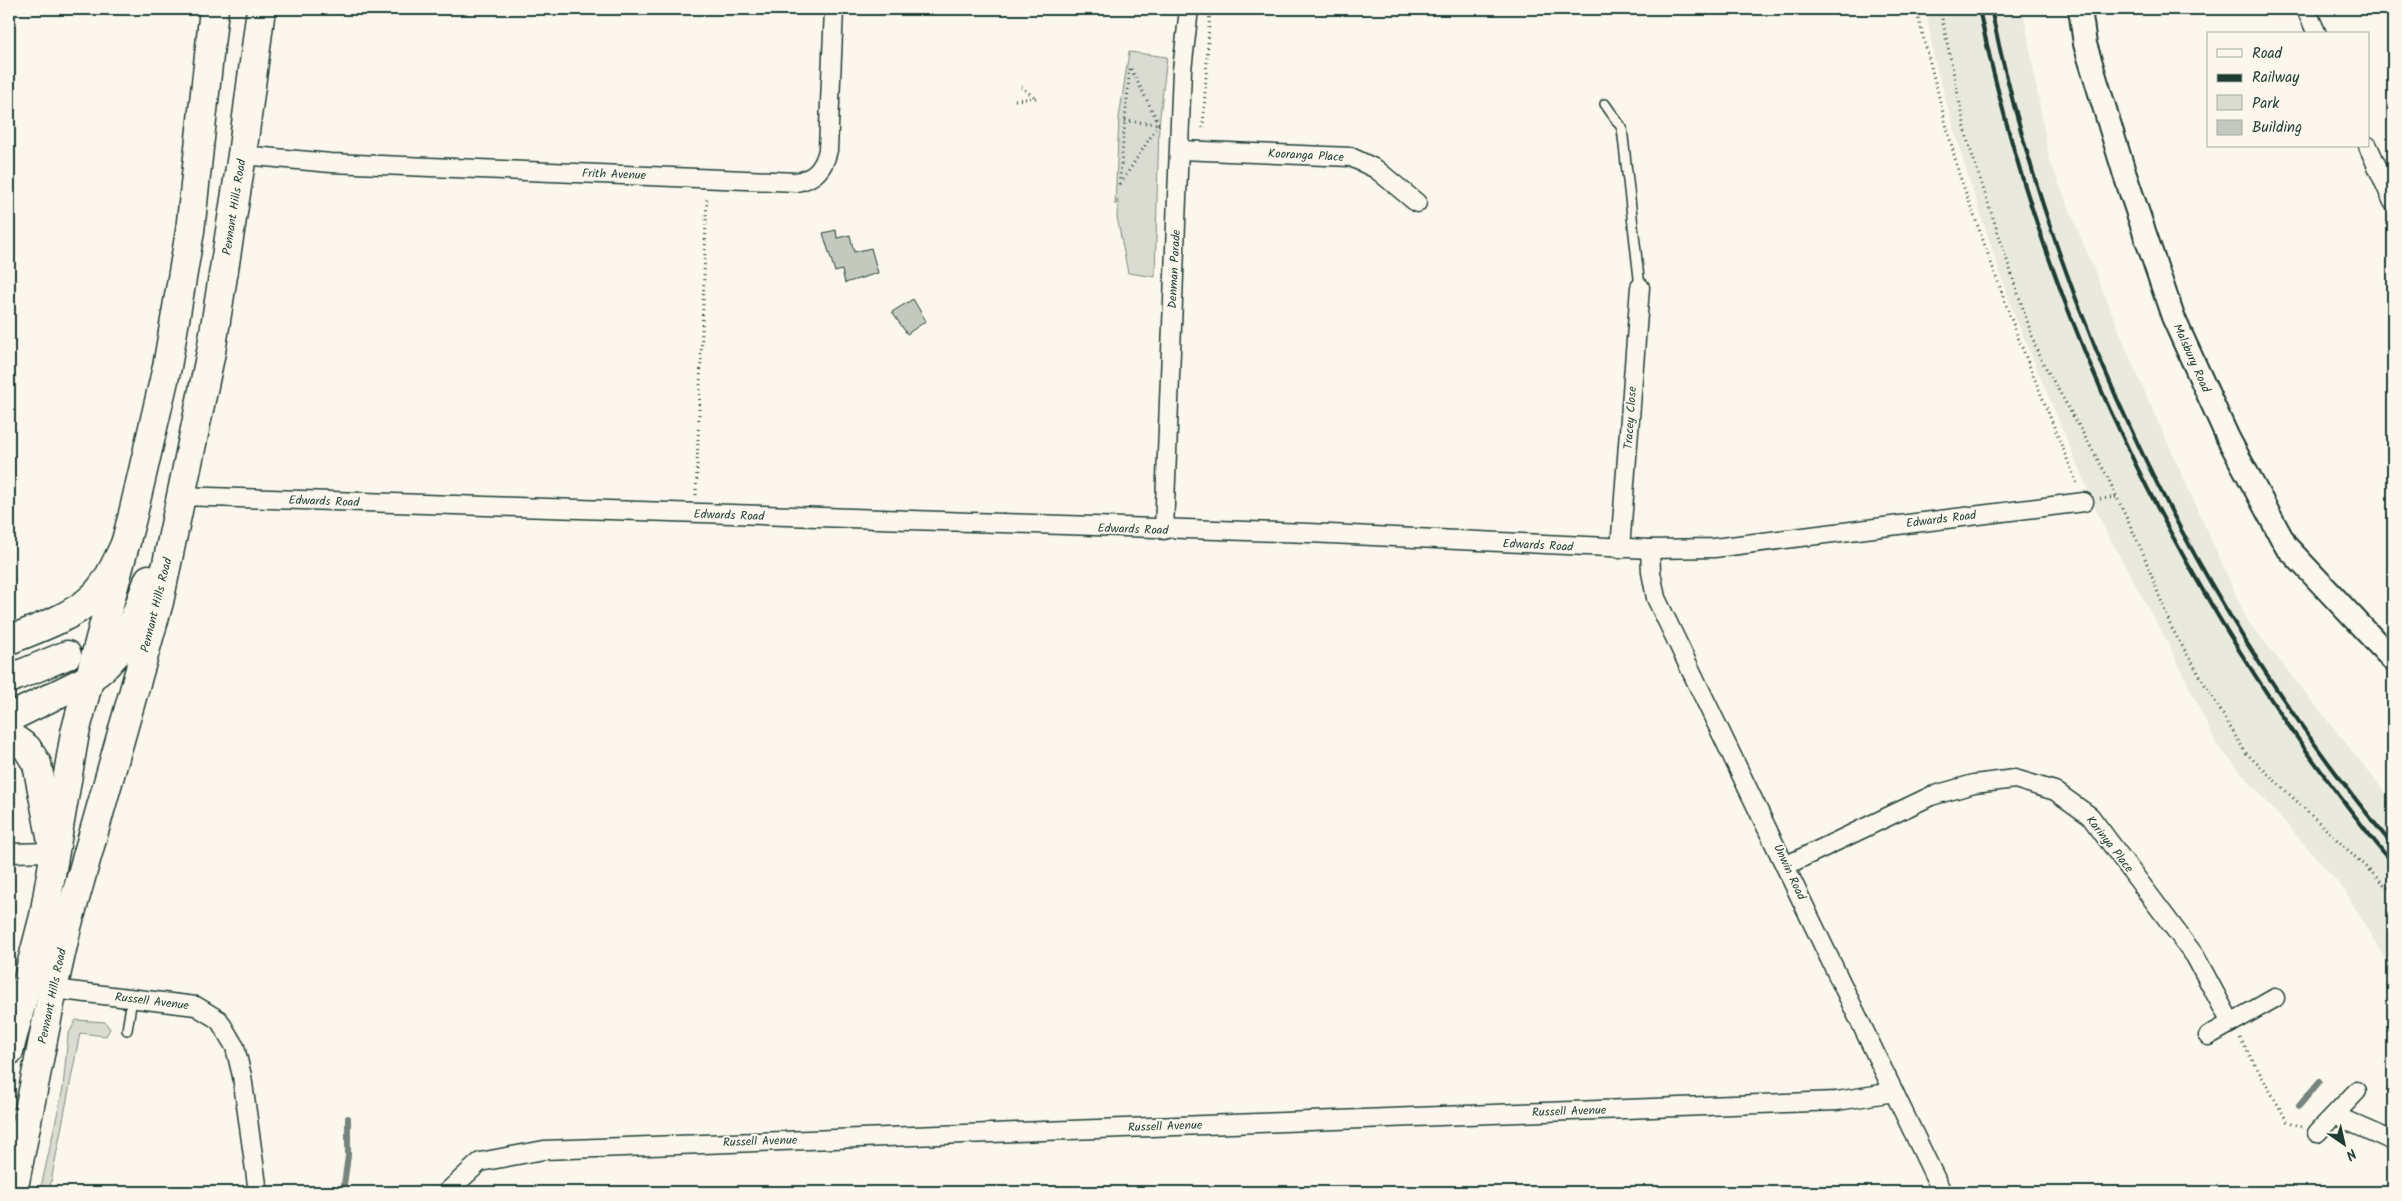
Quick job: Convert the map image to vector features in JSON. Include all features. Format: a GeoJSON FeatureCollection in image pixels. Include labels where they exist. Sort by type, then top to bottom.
{"type":"FeatureCollection","features":[{"type":"Feature","properties":{"kind":"highway"},"geometry":{"type":"LineString","coordinates":[[104,656],[109,601],[146,464],[167,367],[190,231],[214,9]]}},
{"type":"Feature","properties":{"kind":"highway","name":"Pennant Hills Road"},"geometry":{"type":"LineString","coordinates":[[13,1192],[67,926],[159,602],[211,352],[242,155],[261,9]]}},
{"type":"Feature","properties":{"kind":"highway"},"geometry":{"type":"LineString","coordinates":[[9,718],[88,679],[104,656],[126,639],[180,496]]}},
{"type":"Feature","properties":{"kind":"highway"},"geometry":{"type":"LineString","coordinates":[[9,640],[74,611],[92,599],[112,571],[126,542]]}},
{"type":"Feature","properties":{"kind":"highway"},"geometry":{"type":"LineString","coordinates":[[68,655],[84,642],[109,601]]}},
{"type":"Feature","properties":{"kind":"highway"},"geometry":{"type":"LineString","coordinates":[[9,679],[68,655],[88,650],[104,656],[122,675],[131,699]]}},
{"type":"Feature","properties":{"kind":"highway","name":"Pennant Hills Road"},"geometry":{"type":"LineString","coordinates":[[9,1051],[38,944],[67,769],[88,679]]}},
{"type":"Feature","properties":{"kind":"highway"},"geometry":{"type":"LineString","coordinates":[[9,735],[27,748],[38,764],[54,852]]}},
{"type":"Feature","properties":{"kind":"street","name":"Frith Avenue"},"geometry":{"type":"LineString","coordinates":[[242,155],[331,163],[796,182],[808,180],[826,162],[830,140],[834,9]]}},
{"type":"Feature","properties":{"kind":"street","name":"Denman Parade"},"geometry":{"type":"LineString","coordinates":[[1164,530],[1182,70],[1189,9]]}},
{"type":"Feature","properties":{"kind":"street","name":"Malsbury Road"},"geometry":{"type":"LineString","coordinates":[[2080,9],[2085,44],[2125,175],[2174,317],[2228,438],[2286,546],[2393,660]]}},
{"type":"Feature","properties":{"kind":"street"},"geometry":{"type":"LineString","coordinates":[[2306,9],[2316,32]]}},
{"type":"Feature","properties":{"kind":"street"},"geometry":{"type":"LineString","coordinates":[[2369,148],[2393,202]]}},
{"type":"Feature","properties":{"kind":"street","name":"Kooranga Place"},"geometry":{"type":"LineString","coordinates":[[1180,150],[1351,157],[1376,169],[1417,203]]}},
{"type":"Feature","properties":{"kind":"street","name":"Tracey Close"},"geometry":{"type":"LineString","coordinates":[[1620,549],[1640,287]]}},
{"type":"Feature","properties":{"kind":"street","name":"Edwards Road"},"geometry":{"type":"LineString","coordinates":[[180,496],[1164,530],[1309,533],[1650,550],[1714,548],[2084,502]]}},
{"type":"Feature","properties":{"kind":"street","name":"Unwin Road"},"geometry":{"type":"LineString","coordinates":[[1650,550],[1651,572],[1656,598],[1787,865],[1942,1192]]}},
{"type":"Feature","properties":{"kind":"street","name":"Karinya Place"},"geometry":{"type":"LineString","coordinates":[[1787,865],[1931,796],[1974,784],[2015,779],[2055,791],[2090,816],[2195,956],[2231,1022]]}},
{"type":"Feature","properties":{"kind":"street"},"geometry":{"type":"LineString","coordinates":[[9,853],[54,852]]}},
{"type":"Feature","properties":{"kind":"street","name":"Russell Avenue"},"geometry":{"type":"LineString","coordinates":[[53,989],[196,1006],[219,1020],[235,1047],[242,1076],[258,1192]]}},
{"type":"Feature","properties":{"kind":"street"},"geometry":{"type":"LineString","coordinates":[[2208,1036],[2275,998]]}},
{"type":"Feature","properties":{"kind":"street"},"geometry":{"type":"LineString","coordinates":[[2317,1133],[2356,1091]]}},
{"type":"Feature","properties":{"kind":"street","name":"Russell Avenue"},"geometry":{"type":"LineString","coordinates":[[448,1192],[480,1162],[544,1150],[1837,1101],[1894,1092]]}},
{"type":"Feature","properties":{"kind":"street"},"geometry":{"type":"LineString","coordinates":[[2334,1115],[2393,1141]]}},
{"type":"Feature","properties":{"kind":"lane"},"geometry":{"type":"LineString","coordinates":[[1604,104],[1622,128],[1640,287]]}},
{"type":"Feature","properties":{"kind":"lane"},"geometry":{"type":"LineString","coordinates":[[127,1030],[132,999]]}},
{"type":"Feature","properties":{"kind":"path"},"geometry":{"type":"LineString","coordinates":[[1203,128],[1210,9]]}},
{"type":"Feature","properties":{"kind":"path"},"geometry":{"type":"LineString","coordinates":[[1916,9],[1959,174],[2019,340],[2069,460],[2084,502]]}},
{"type":"Feature","properties":{"kind":"path"},"geometry":{"type":"LineString","coordinates":[[1940,9],[1968,142],[2038,354],[2106,474],[2143,553],[2171,627],[2244,752],[2393,893]]}},
{"type":"Feature","properties":{"kind":"path"},"geometry":{"type":"LineString","coordinates":[[1130,66],[1159,124],[1120,186],[1130,66]]}},
{"type":"Feature","properties":{"kind":"path"},"geometry":{"type":"LineString","coordinates":[[1015,100],[1037,98],[1021,87]]}},
{"type":"Feature","properties":{"kind":"path"},"geometry":{"type":"LineString","coordinates":[[1125,121],[1159,124]]}},
{"type":"Feature","properties":{"kind":"path"},"geometry":{"type":"LineString","coordinates":[[695,514],[708,178]]}},
{"type":"Feature","properties":{"kind":"path"},"geometry":{"type":"LineString","coordinates":[[2231,1022],[2287,1121],[2317,1133]]}},
{"type":"Feature","properties":{"kind":"shaded area"},"geometry":{"type":"Polygon","coordinates":[[[1926,9],[2023,9],[2049,159],[2135,370],[2247,620],[2393,802],[2393,972],[2343,888],[2217,745],[2171,649],[2104,528],[2013,312],[1966,170],[1934,59],[1926,9]]]}},
{"type":"Feature","properties":{"kind":"green space"},"geometry":{"type":"Polygon","coordinates":[[[1129,52],[1167,57],[1159,124],[1155,277],[1128,273],[1117,217],[1118,199],[1115,205],[1119,118],[1129,52]]]}},
{"type":"Feature","properties":{"kind":"green space"},"geometry":{"type":"Polygon","coordinates":[[[76,1020],[105,1022],[110,1029],[106,1036],[80,1033],[49,1192],[40,1192],[63,1088],[68,1035],[76,1020]]]}},
{"type":"Feature","properties":{"kind":"building"},"geometry":{"type":"Polygon","coordinates":[[[836,230],[837,238],[850,235],[854,252],[871,248],[878,273],[845,283],[842,270],[835,272],[823,233],[836,230]]]}},
{"type":"Feature","properties":{"kind":"building"},"geometry":{"type":"Polygon","coordinates":[[[913,299],[926,321],[907,334],[892,312],[913,299]]]}},
{"type":"Feature","properties":{"kind":"waterway"},"geometry":{"type":"LineString","coordinates":[[2299,1106],[2319,1082]]}},
{"type":"Feature","properties":{"kind":"waterway"},"geometry":{"type":"LineString","coordinates":[[343,1192],[348,1156],[348,1118]]}},
{"type":"Feature","properties":{"kind":"railway"},"geometry":{"type":"LineString","coordinates":[[1979,9],[2007,126],[2043,241],[2085,353],[2134,462],[2190,567],[2252,670],[2319,769],[2393,864]]}},
{"type":"Feature","properties":{"kind":"railway"},"geometry":{"type":"LineString","coordinates":[[1991,9],[2019,123],[2053,235],[2094,345],[2141,452],[2195,555],[2255,656],[2321,753],[2393,846]]}}]}
